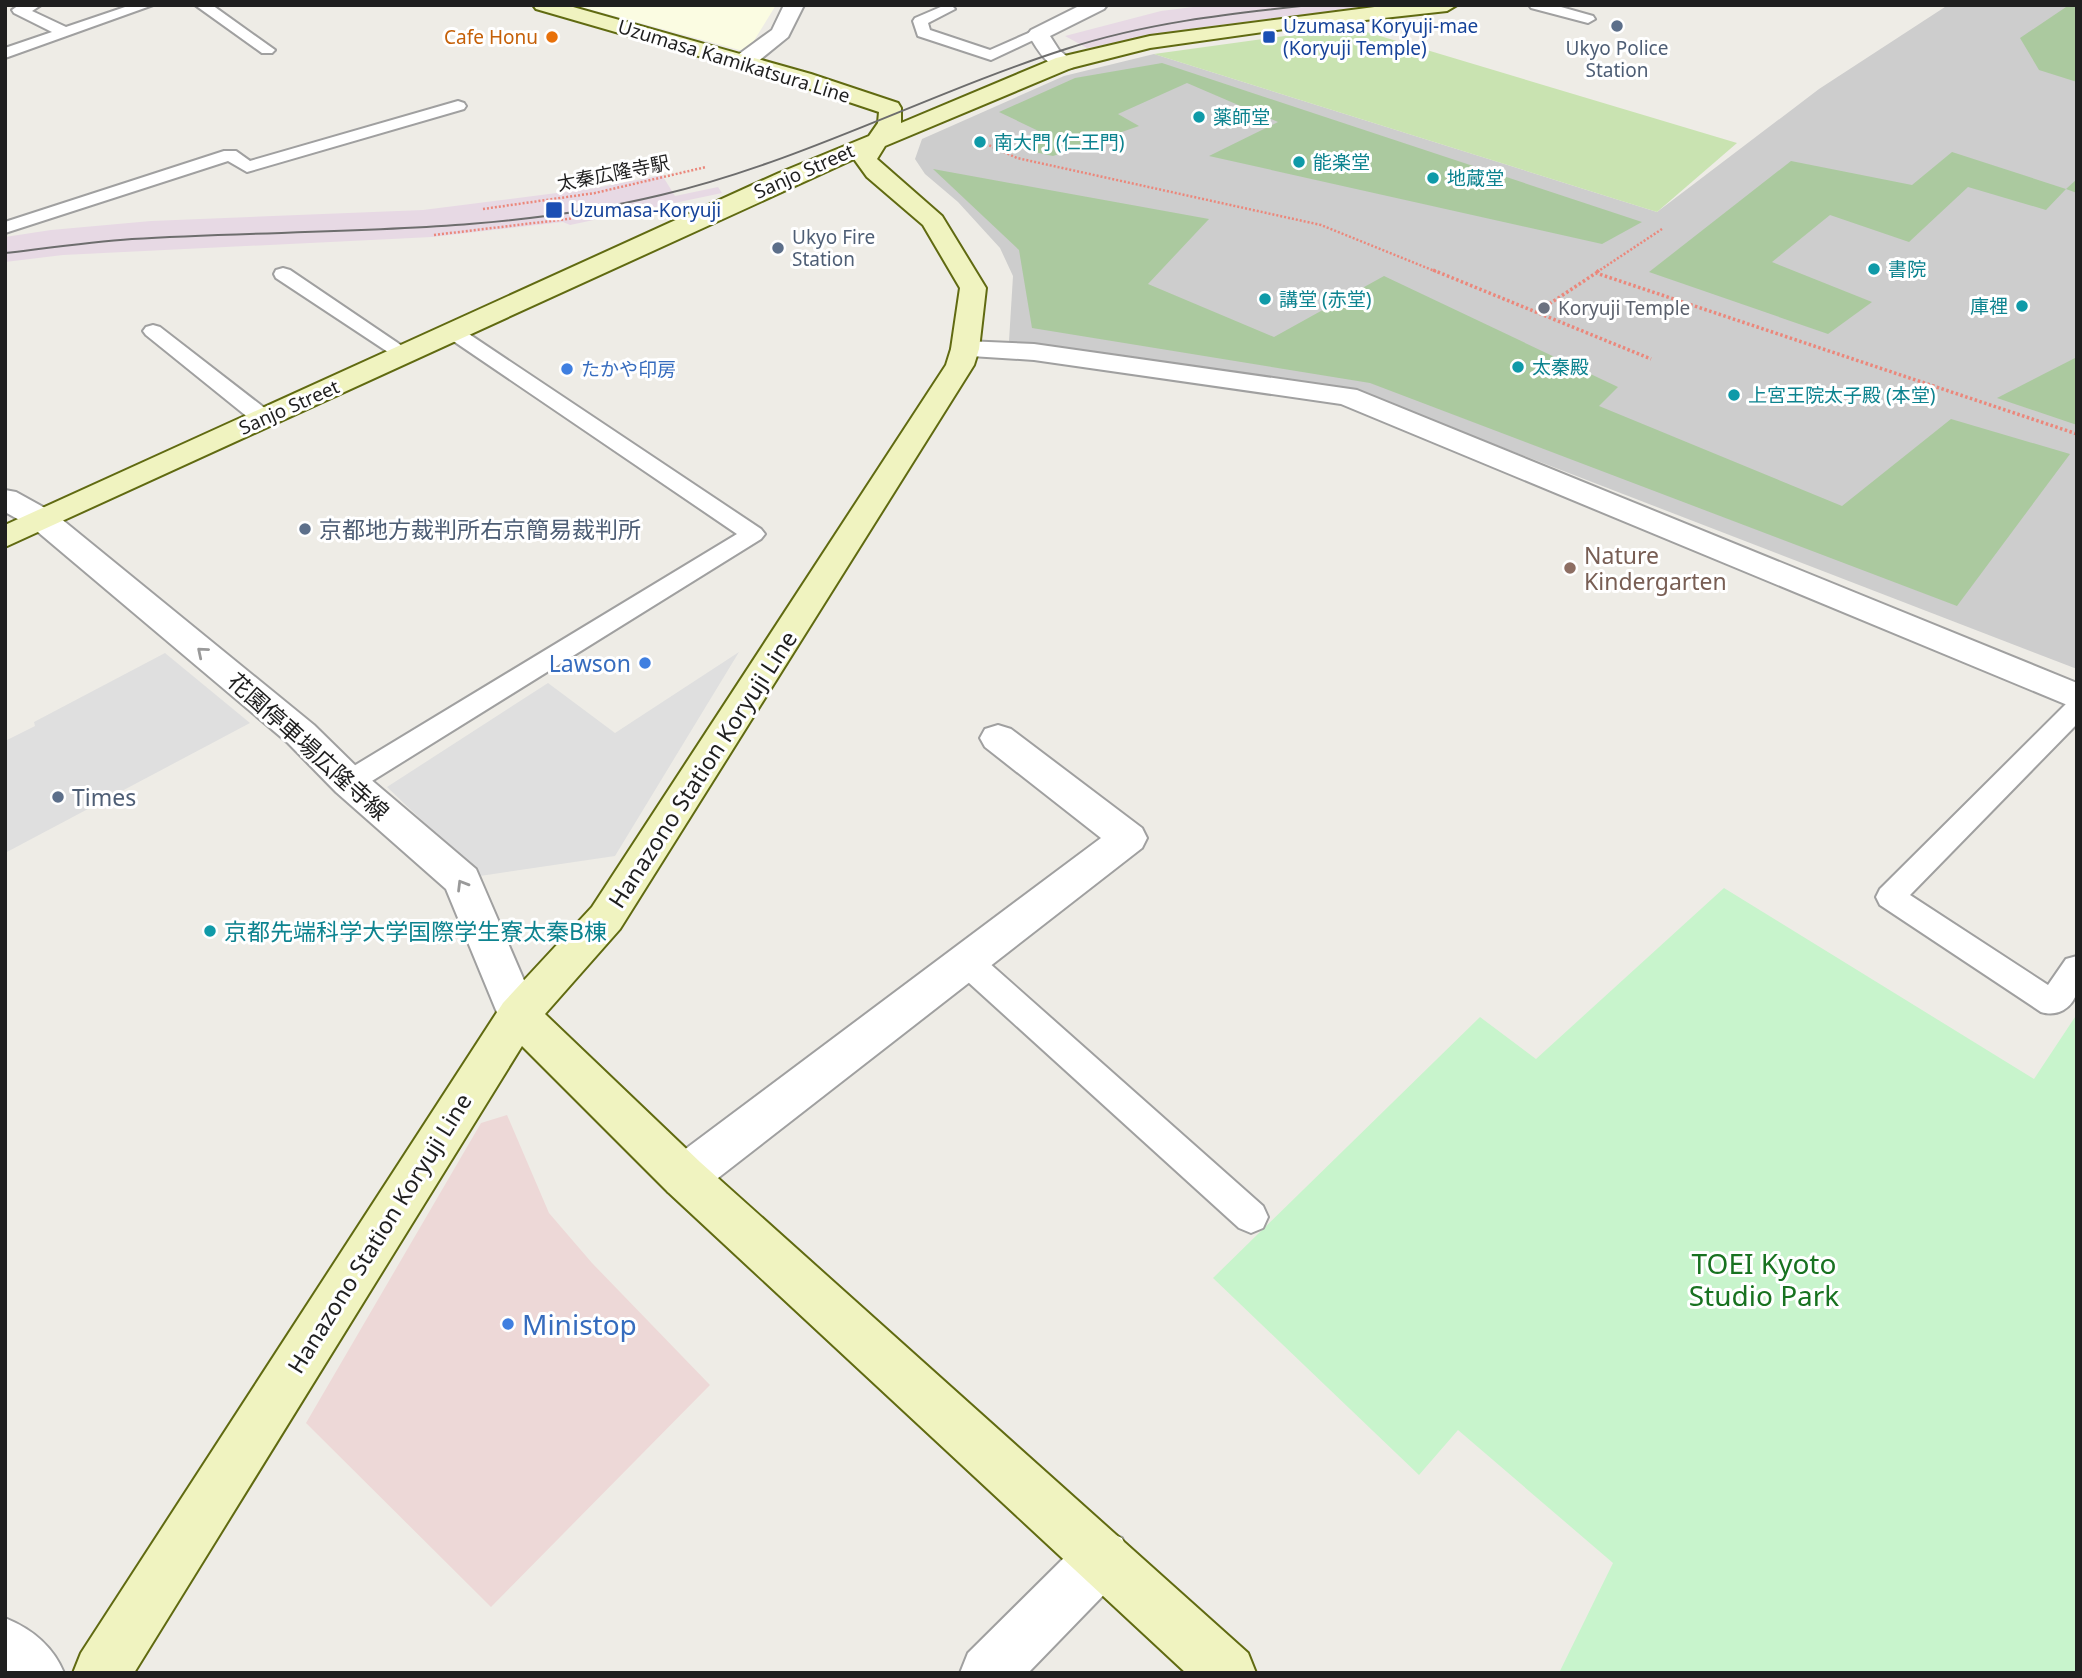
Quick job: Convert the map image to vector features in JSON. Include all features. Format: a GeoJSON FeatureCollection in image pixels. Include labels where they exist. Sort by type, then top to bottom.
{"type":"FeatureCollection","features":[{"type":"Feature","properties":{"kind":"main road","name":"Uzumasa Kamikatsura Line"},"geometry":{"type":"LineString","coordinates":[[543,5],[743,62],[890,108],[892,117],[888,130],[877,139]]}},
{"type":"Feature","properties":{"kind":"main road","name":"Sanjo Street"},"geometry":{"type":"LineString","coordinates":[[5,537],[787,178],[1064,63],[1150,42],[1284,23],[1447,5]]}},
{"type":"Feature","properties":{"kind":"main road","name":"Hanazono Station Koryuji Line"},"geometry":{"type":"LineString","coordinates":[[101,1673],[518,1015],[606,918],[960,365],[965,349],[973,289],[933,221],[875,172],[865,160],[868,149],[877,139]]}},
{"type":"Feature","properties":{"kind":"main road"},"geometry":{"type":"LineString","coordinates":[[518,1015],[684,1177],[1228,1673]]}},
{"type":"Feature","properties":{"kind":"street"},"geometry":{"type":"LineString","coordinates":[[743,62],[781,33],[794,5]]}},
{"type":"Feature","properties":{"kind":"street"},"geometry":{"type":"LineString","coordinates":[[1064,63],[1051,54],[1038,34],[1097,5]]}},
{"type":"Feature","properties":{"kind":"street"},"geometry":{"type":"LineString","coordinates":[[965,349],[1034,352],[1347,396],[2077,697]]}},
{"type":"Feature","properties":{"kind":"street","name":"花園停車場広隆寺線"},"geometry":{"type":"LineString","coordinates":[[5,499],[43,520],[301,734],[349,782],[462,880],[518,1015]]}},
{"type":"Feature","properties":{"kind":"street"},"geometry":{"type":"LineString","coordinates":[[684,1177],[1128,838],[998,738]]}},
{"type":"Feature","properties":{"kind":"street"},"geometry":{"type":"LineString","coordinates":[[988,1673],[1103,1557]]}},
{"type":"Feature","properties":{"kind":"street"},"geometry":{"type":"LineString","coordinates":[[5,1646],[36,1673]]}},
{"type":"Feature","properties":{"kind":"lane"},"geometry":{"type":"LineString","coordinates":[[5,53],[146,5]]}},
{"type":"Feature","properties":{"kind":"lane"},"geometry":{"type":"LineString","coordinates":[[202,5],[267,50]]}},
{"type":"Feature","properties":{"kind":"lane"},"geometry":{"type":"LineString","coordinates":[[1536,5],[1588,19]]}},
{"type":"Feature","properties":{"kind":"lane"},"geometry":{"type":"LineString","coordinates":[[19,7],[63,32]]}},
{"type":"Feature","properties":{"kind":"lane"},"geometry":{"type":"LineString","coordinates":[[948,9],[920,21],[923,33],[991,55],[1038,34]]}},
{"type":"Feature","properties":{"kind":"lane"},"geometry":{"type":"LineString","coordinates":[[5,228],[230,155],[247,167],[458,106]]}},
{"type":"Feature","properties":{"kind":"lane"},"geometry":{"type":"LineString","coordinates":[[283,274],[404,354]]}},
{"type":"Feature","properties":{"kind":"lane"},"geometry":{"type":"LineString","coordinates":[[153,331],[263,418]]}},
{"type":"Feature","properties":{"kind":"lane"},"geometry":{"type":"LineString","coordinates":[[349,782],[754,534],[453,332]]}},
{"type":"Feature","properties":{"kind":"lane"},"geometry":{"type":"LineString","coordinates":[[2077,708],[1891,897],[2052,1003],[2077,968]]}},
{"type":"Feature","properties":{"kind":"lane"},"geometry":{"type":"LineString","coordinates":[[968,962],[1251,1217]]}},
{"type":"Feature","properties":{"kind":"path"},"geometry":{"type":"LineString","coordinates":[[980,142],[1017,158],[1321,225],[1651,359]]}},
{"type":"Feature","properties":{"kind":"path","name":"太秦広隆寺駅"},"geometry":{"type":"LineString","coordinates":[[483,209],[595,194],[709,166]]}},
{"type":"Feature","properties":{"kind":"path","name":"太秦広隆寺駅"},"geometry":{"type":"LineString","coordinates":[[434,235],[606,214]]}},
{"type":"Feature","properties":{"kind":"path"},"geometry":{"type":"LineString","coordinates":[[1536,313],[1662,229]]}},
{"type":"Feature","properties":{"kind":"path"},"geometry":{"type":"LineString","coordinates":[[1596,272],[2077,434]]}},
{"type":"Feature","properties":{"kind":"shaded area"},"geometry":{"type":"Polygon","coordinates":[[[574,5],[776,5],[747,52],[574,5]]]}},
{"type":"Feature","properties":{"kind":"shaded area"},"geometry":{"type":"Polygon","coordinates":[[[1209,5],[1380,5],[1196,28],[1087,48],[1065,36],[1161,11],[1209,5]]]}},
{"type":"Feature","properties":{"kind":"shaded area","name":"Koryuji Temple"},"geometry":{"type":"Polygon","coordinates":[[[1948,5],[2077,5],[2077,669],[1348,388],[1009,341],[1013,276],[1000,248],[958,202],[925,174],[915,159],[922,139],[1064,76],[1154,54],[1657,212],[1819,89],[1948,5]]]}},
{"type":"Feature","properties":{"kind":"shaded area"},"geometry":{"type":"Polygon","coordinates":[[[662,175],[675,196],[718,187],[722,193],[570,225],[563,222],[432,237],[63,255],[5,262],[5,237],[51,230],[151,221],[423,210],[596,188],[662,175]]]}},
{"type":"Feature","properties":{"kind":"shaded area"},"geometry":{"type":"Polygon","coordinates":[[[739,652],[615,856],[480,876],[387,787],[548,683],[615,733],[739,652]]]}},
{"type":"Feature","properties":{"kind":"shaded area","name":"Times"},"geometry":{"type":"Polygon","coordinates":[[[165,653],[250,723],[5,853],[5,741],[35,726],[34,722],[165,653]]]}},
{"type":"Feature","properties":{"kind":"shaded area","name":"Ministop"},"geometry":{"type":"Polygon","coordinates":[[[507,1115],[549,1213],[592,1263],[710,1385],[491,1607],[306,1423],[481,1123],[507,1115]]]}},
{"type":"Feature","properties":{"kind":"green space"},"geometry":{"type":"Polygon","coordinates":[[[2069,5],[2077,5],[2077,82],[2039,70],[2020,38],[2069,5]]]}},
{"type":"Feature","properties":{"kind":"green space"},"geometry":{"type":"Polygon","coordinates":[[[1350,27],[1737,143],[1657,212],[1154,54],[1350,27]]]}},
{"type":"Feature","properties":{"kind":"green space"},"geometry":{"type":"Polygon","coordinates":[[[1162,63],[1642,222],[1602,244],[1209,156],[1278,122],[1187,83],[1118,114],[1139,126],[1053,156],[1030,151],[1049,136],[999,112],[1075,78],[1162,63]]]}},
{"type":"Feature","properties":{"kind":"green space"},"geometry":{"type":"Polygon","coordinates":[[[1952,152],[2066,189],[2046,210],[1968,187],[1909,242],[1830,215],[1772,262],[1872,302],[1828,334],[1649,272],[1791,161],[1912,185],[1952,152]]]}},
{"type":"Feature","properties":{"kind":"green space"},"geometry":{"type":"Polygon","coordinates":[[[933,169],[1209,219],[1148,284],[1274,337],[1384,276],[1618,387],[1599,406],[1842,506],[1951,419],[2070,454],[1957,606],[1370,383],[1032,328],[1019,250],[933,169]]]}},
{"type":"Feature","properties":{"kind":"green space"},"geometry":{"type":"Polygon","coordinates":[[[2077,179],[2077,193],[2066,189],[2077,179]]]}},
{"type":"Feature","properties":{"kind":"green space"},"geometry":{"type":"Polygon","coordinates":[[[2077,357],[2077,425],[1997,398],[2077,357]]]}},
{"type":"Feature","properties":{"kind":"green space","name":"TOEI Kyoto Studio Park"},"geometry":{"type":"Polygon","coordinates":[[[1724,888],[2034,1079],[2077,1014],[2077,1673],[1559,1673],[1613,1563],[1458,1430],[1419,1475],[1213,1278],[1480,1017],[1536,1059],[1724,888]]]}},
{"type":"Feature","properties":{"kind":"tram line"},"geometry":{"type":"LineString","coordinates":[[5,253],[132,239],[464,224],[596,208],[661,195],[764,164],[1015,67],[1096,40],[1186,21],[1310,5]]}},
{"type":"Feature","properties":{"kind":"place","name":"Ukyo Police Station"},"geometry":{"type":"Point","coordinates":[1617,26]}},
{"type":"Feature","properties":{"kind":"place","name":"Cafe Honu"},"geometry":{"type":"Point","coordinates":[552,37]}},
{"type":"Feature","properties":{"kind":"place","name":"Uzumasa Koryuji-mae (Koryuji Temple)"},"geometry":{"type":"Point","coordinates":[1269,37]}},
{"type":"Feature","properties":{"kind":"place","name":"薬師堂"},"geometry":{"type":"Point","coordinates":[1199,117]}},
{"type":"Feature","properties":{"kind":"place","name":"南大門 (仁王門)"},"geometry":{"type":"Point","coordinates":[980,142]}},
{"type":"Feature","properties":{"kind":"place","name":"能楽堂"},"geometry":{"type":"Point","coordinates":[1299,162]}},
{"type":"Feature","properties":{"kind":"place","name":"地蔵堂"},"geometry":{"type":"Point","coordinates":[1433,178]}},
{"type":"Feature","properties":{"kind":"place","name":"Uzumasa-Koryuji"},"geometry":{"type":"Point","coordinates":[554,210]}},
{"type":"Feature","properties":{"kind":"place","name":"Ukyo Fire Station"},"geometry":{"type":"Point","coordinates":[778,248]}},
{"type":"Feature","properties":{"kind":"place","name":"書院"},"geometry":{"type":"Point","coordinates":[1874,269]}},
{"type":"Feature","properties":{"kind":"place","name":"講堂 (赤堂)"},"geometry":{"type":"Point","coordinates":[1265,299]}},
{"type":"Feature","properties":{"kind":"place","name":"庫裡"},"geometry":{"type":"Point","coordinates":[2022,306]}},
{"type":"Feature","properties":{"kind":"place","name":"Koryuji Temple"},"geometry":{"type":"Point","coordinates":[1544,308]}},
{"type":"Feature","properties":{"kind":"place","name":"太秦殿"},"geometry":{"type":"Point","coordinates":[1518,367]}},
{"type":"Feature","properties":{"kind":"place","name":"たかや印房"},"geometry":{"type":"Point","coordinates":[567,369]}},
{"type":"Feature","properties":{"kind":"place","name":"上宮王院太子殿 (本堂)"},"geometry":{"type":"Point","coordinates":[1734,395]}},
{"type":"Feature","properties":{"kind":"place","name":"京都地方裁判所右京簡易裁判所"},"geometry":{"type":"Point","coordinates":[305,529]}},
{"type":"Feature","properties":{"kind":"place","name":"Nature Kindergarten"},"geometry":{"type":"Point","coordinates":[1570,568]}},
{"type":"Feature","properties":{"kind":"place","name":"Lawson"},"geometry":{"type":"Point","coordinates":[645,663]}},
{"type":"Feature","properties":{"kind":"place","name":"Times"},"geometry":{"type":"Point","coordinates":[58,797]}},
{"type":"Feature","properties":{"kind":"place","name":"京都先端科学大学国際学生寮太秦B棟"},"geometry":{"type":"Point","coordinates":[210,931]}},
{"type":"Feature","properties":{"kind":"place","name":"Ministop"},"geometry":{"type":"Point","coordinates":[508,1324]}}]}
